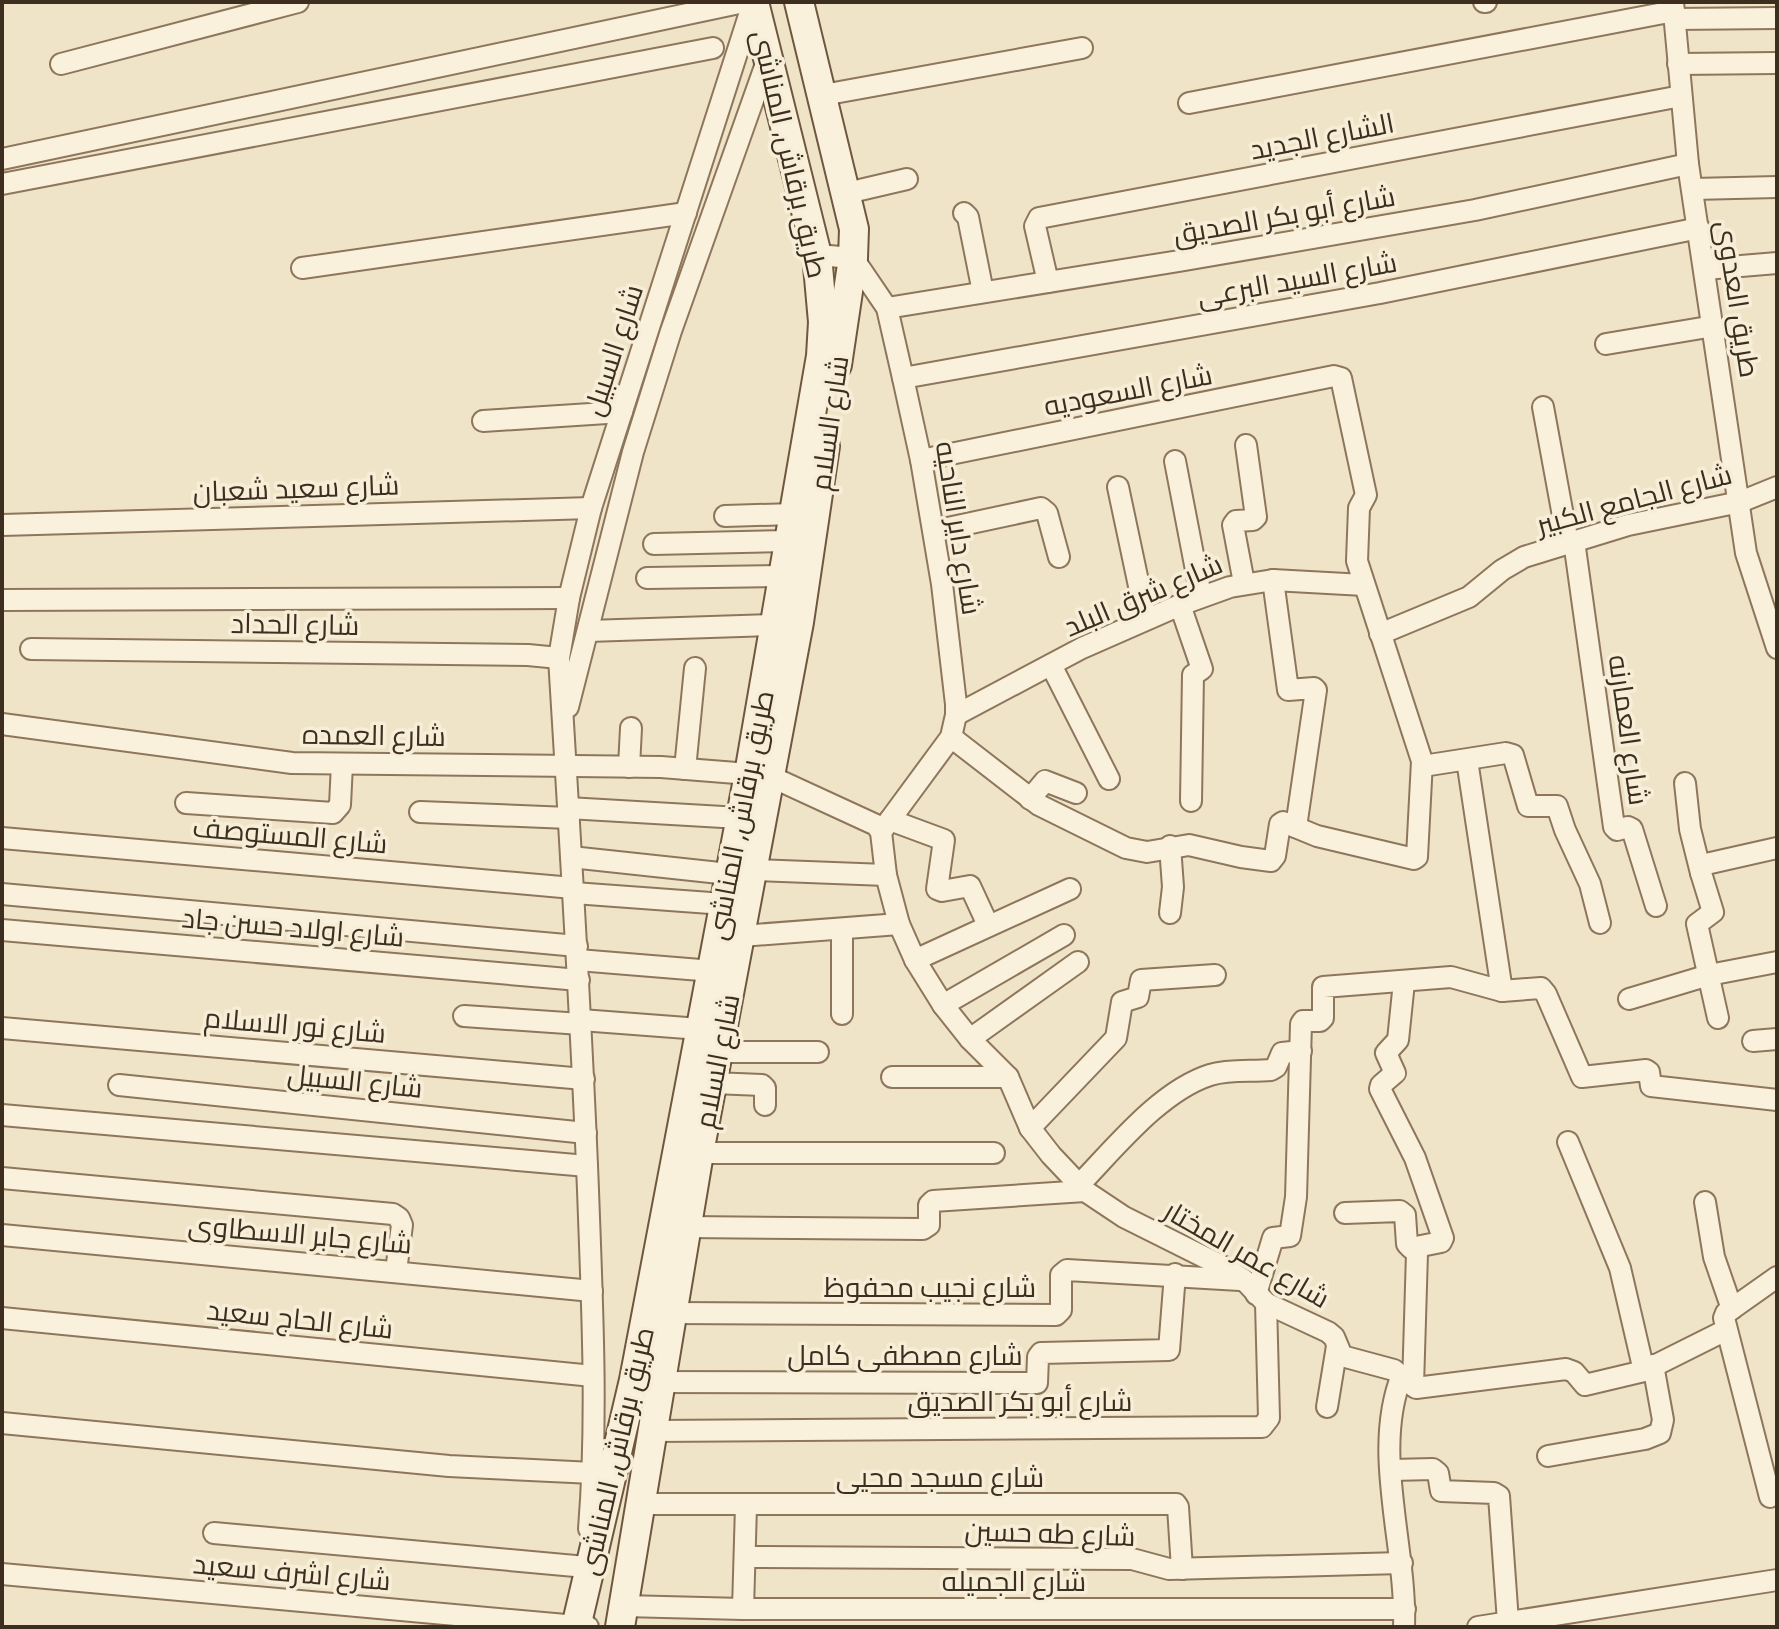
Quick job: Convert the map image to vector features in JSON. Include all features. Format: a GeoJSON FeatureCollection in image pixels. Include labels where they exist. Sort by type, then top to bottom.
{"type":"FeatureCollection","features":[{"type":"Feature","properties":{"kind":"street"},"geometry":{"type":"LineString","coordinates":[[61,64],[298,2]]}},
{"type":"Feature","properties":{"kind":"street"},"geometry":{"type":"LineString","coordinates":[[2,159],[744,2]]}},
{"type":"Feature","properties":{"kind":"street","name":"طريق برقاش, المناشى"},"geometry":{"type":"LineString","coordinates":[[580,1627],[585,1580],[646,1382],[700,1029],[722,972],[724,904],[741,872],[740,818],[757,773],[775,625],[821,356],[823,311],[817,255],[754,2]]}},
{"type":"Feature","properties":{"kind":"street","name":"شارع السبيل"},"geometry":{"type":"LineString","coordinates":[[585,1580],[593,1473],[592,1291],[578,962],[559,658],[569,598],[591,508],[754,2]]}},
{"type":"Feature","properties":{"kind":"street","name":"طريق برقاش, المناشى"},"geometry":{"type":"LineString","coordinates":[[799,2],[847,193],[854,229],[853,258]]}},
{"type":"Feature","properties":{"kind":"street"},"geometry":{"type":"LineString","coordinates":[[1189,103],[1674,11],[1777,18]]}},
{"type":"Feature","properties":{"kind":"street","name":"طريق العدوى"},"geometry":{"type":"LineString","coordinates":[[1674,11],[1688,164],[1749,565],[1777,648]]}},
{"type":"Feature","properties":{"kind":"street"},"geometry":{"type":"LineString","coordinates":[[2,184],[713,48]]}},
{"type":"Feature","properties":{"kind":"street"},"geometry":{"type":"LineString","coordinates":[[823,95],[1082,48]]}},
{"type":"Feature","properties":{"kind":"street","name":"شارع السبيل"},"geometry":{"type":"LineString","coordinates":[[563,722],[633,452],[671,331],[768,57]]}},
{"type":"Feature","properties":{"kind":"street"},"geometry":{"type":"LineString","coordinates":[[1678,64],[1777,63]]}},
{"type":"Feature","properties":{"kind":"street","name":"الشارع الجديد"},"geometry":{"type":"LineString","coordinates":[[1048,282],[1035,226],[1039,218],[1681,96]]}},
{"type":"Feature","properties":{"kind":"street","name":"شارع أبو بكر الصديق"},"geometry":{"type":"LineString","coordinates":[[887,308],[1475,210],[1688,164]]}},
{"type":"Feature","properties":{"kind":"street"},"geometry":{"type":"LineString","coordinates":[[847,193],[907,179]]}},
{"type":"Feature","properties":{"kind":"street"},"geometry":{"type":"LineString","coordinates":[[1693,189],[1777,187]]}},
{"type":"Feature","properties":{"kind":"street"},"geometry":{"type":"LineString","coordinates":[[302,268],[686,213]]}},
{"type":"Feature","properties":{"kind":"street"},"geometry":{"type":"LineString","coordinates":[[964,213],[968,217],[983,292]]}},
{"type":"Feature","properties":{"kind":"street","name":"شارع السيد البرعى"},"geometry":{"type":"LineString","coordinates":[[903,378],[1380,293],[1699,228]]}},
{"type":"Feature","properties":{"kind":"street"},"geometry":{"type":"LineString","coordinates":[[817,255],[853,258]]}},
{"type":"Feature","properties":{"kind":"street","name":"شارع داير الناحيه"},"geometry":{"type":"LineString","coordinates":[[853,258],[887,308],[903,378],[934,531],[956,715],[951,737],[885,826]]}},
{"type":"Feature","properties":{"kind":"street","name":"شارع السلام"},"geometry":{"type":"LineString","coordinates":[[622,1617],[652,1431],[646,1382],[672,1313],[719,1052],[722,972],[741,936],[741,872],[757,773],[801,607],[853,258]]}},
{"type":"Feature","properties":{"kind":"street"},"geometry":{"type":"LineString","coordinates":[[1705,269],[1777,263]]}},
{"type":"Feature","properties":{"kind":"street"},"geometry":{"type":"LineString","coordinates":[[1606,344],[1714,326]]}},
{"type":"Feature","properties":{"kind":"street","name":"شارع السعوديه"},"geometry":{"type":"LineString","coordinates":[[921,460],[1339,377],[1343,382],[1366,493],[1359,508],[1356,556],[1364,585]]}},
{"type":"Feature","properties":{"kind":"street"},"geometry":{"type":"LineString","coordinates":[[1543,407],[1571,542]]}},
{"type":"Feature","properties":{"kind":"street"},"geometry":{"type":"LineString","coordinates":[[483,421],[622,412]]}},
{"type":"Feature","properties":{"kind":"street"},"geometry":{"type":"LineString","coordinates":[[1244,583],[1233,525],[1236,521],[1256,517],[1246,445]]}},
{"type":"Feature","properties":{"kind":"street"},"geometry":{"type":"LineString","coordinates":[[1175,461],[1201,596]]}},
{"type":"Feature","properties":{"kind":"street"},"geometry":{"type":"LineString","coordinates":[[1118,487],[1146,619]]}},
{"type":"Feature","properties":{"kind":"street","name":"شارع الجامع الكبير"},"geometry":{"type":"LineString","coordinates":[[1380,634],[1469,597],[1502,570],[1524,557],[1650,519],[1740,502],[1777,487]]}},
{"type":"Feature","properties":{"kind":"street","name":"شارع سعيد شعبان"},"geometry":{"type":"LineString","coordinates":[[2,525],[591,508]]}},
{"type":"Feature","properties":{"kind":"street"},"geometry":{"type":"LineString","coordinates":[[934,531],[1041,508],[1047,513],[1059,557]]}},
{"type":"Feature","properties":{"kind":"street"},"geometry":{"type":"LineString","coordinates":[[725,516],[792,527]]}},
{"type":"Feature","properties":{"kind":"street"},"geometry":{"type":"LineString","coordinates":[[654,544],[792,527]]}},
{"type":"Feature","properties":{"kind":"street","name":"شارع العمارنه"},"geometry":{"type":"LineString","coordinates":[[1571,542],[1615,828],[1631,828],[1656,906]]}},
{"type":"Feature","properties":{"kind":"street"},"geometry":{"type":"LineString","coordinates":[[647,578],[783,576]]}},
{"type":"Feature","properties":{"kind":"street"},"geometry":{"type":"LineString","coordinates":[[1273,580],[1288,690],[1316,690],[1296,827]]}},
{"type":"Feature","properties":{"kind":"street","name":"شارع شرق البلد"},"geometry":{"type":"LineString","coordinates":[[956,715],[1051,665],[1201,596],[1244,583],[1273,580],[1364,585]]}},
{"type":"Feature","properties":{"kind":"street"},"geometry":{"type":"LineString","coordinates":[[951,737],[1030,799],[1135,851],[1194,846],[1269,861],[1276,855],[1280,823],[1314,835],[1413,859],[1417,857],[1423,766],[1364,585]]}},
{"type":"Feature","properties":{"kind":"street"},"geometry":{"type":"LineString","coordinates":[[2,600],[569,598]]}},
{"type":"Feature","properties":{"kind":"street"},"geometry":{"type":"LineString","coordinates":[[1180,605],[1202,667],[1193,675],[1191,801]]}},
{"type":"Feature","properties":{"kind":"street"},"geometry":{"type":"LineString","coordinates":[[588,631],[775,625]]}},
{"type":"Feature","properties":{"kind":"street","name":"شارع الحداد"},"geometry":{"type":"LineString","coordinates":[[31,649],[528,655],[559,658]]}},
{"type":"Feature","properties":{"kind":"street"},"geometry":{"type":"LineString","coordinates":[[1051,665],[1109,779]]}},
{"type":"Feature","properties":{"kind":"street"},"geometry":{"type":"LineString","coordinates":[[685,769],[695,668]]}},
{"type":"Feature","properties":{"kind":"street","name":"شارع العمده"},"geometry":{"type":"LineString","coordinates":[[2,724],[292,763],[629,767],[757,773]]}},
{"type":"Feature","properties":{"kind":"street"},"geometry":{"type":"LineString","coordinates":[[629,767],[631,728]]}},
{"type":"Feature","properties":{"kind":"street"},"geometry":{"type":"LineString","coordinates":[[1423,766],[1510,754],[1515,758],[1528,806],[1557,805],[1590,884],[1600,923]]}},
{"type":"Feature","properties":{"kind":"street"},"geometry":{"type":"LineString","coordinates":[[1467,760],[1502,991]]}},
{"type":"Feature","properties":{"kind":"street"},"geometry":{"type":"LineString","coordinates":[[186,803],[333,813],[340,805],[342,764]]}},
{"type":"Feature","properties":{"kind":"street"},"geometry":{"type":"LineString","coordinates":[[757,773],[873,822],[944,840],[937,889],[942,891],[970,886],[988,925]]}},
{"type":"Feature","properties":{"kind":"street"},"geometry":{"type":"LineString","coordinates":[[1030,799],[1045,781],[1076,793]]}},
{"type":"Feature","properties":{"kind":"street"},"geometry":{"type":"LineString","coordinates":[[1685,783],[1690,829],[1713,910],[1711,916],[1698,920],[1697,924],[1718,1018]]}},
{"type":"Feature","properties":{"kind":"street"},"geometry":{"type":"LineString","coordinates":[[420,812],[740,818]]}},
{"type":"Feature","properties":{"kind":"street","name":"شارع عمر المختار"},"geometry":{"type":"LineString","coordinates":[[885,826],[886,875],[899,924],[915,960],[943,1005],[970,1039],[1008,1077],[1030,1128],[1082,1188],[1124,1217],[1215,1262],[1255,1292],[1328,1332],[1334,1337],[1340,1354],[1346,1358],[1388,1368],[1424,1388],[1560,1369],[1573,1371],[1581,1383],[1587,1385],[1648,1368],[1727,1320]]}},
{"type":"Feature","properties":{"kind":"street","name":"شارع المستوصف"},"geometry":{"type":"LineString","coordinates":[[2,838],[724,904]]}},
{"type":"Feature","properties":{"kind":"street"},"geometry":{"type":"LineString","coordinates":[[1170,846],[1173,891],[1170,913]]}},
{"type":"Feature","properties":{"kind":"street"},"geometry":{"type":"LineString","coordinates":[[1701,873],[1706,864],[1777,848]]}},
{"type":"Feature","properties":{"kind":"street"},"geometry":{"type":"LineString","coordinates":[[571,857],[741,872],[886,875]]}},
{"type":"Feature","properties":{"kind":"street"},"geometry":{"type":"LineString","coordinates":[[915,960],[1070,889]]}},
{"type":"Feature","properties":{"kind":"street"},"geometry":{"type":"LineString","coordinates":[[2,894],[578,962],[722,972]]}},
{"type":"Feature","properties":{"kind":"street"},"geometry":{"type":"LineString","coordinates":[[741,936],[899,924]]}},
{"type":"Feature","properties":{"kind":"street"},"geometry":{"type":"LineString","coordinates":[[842,929],[842,1014]]}},
{"type":"Feature","properties":{"kind":"street","name":"شارع اولاد حسن جاد"},"geometry":{"type":"LineString","coordinates":[[2,930],[578,962]]}},
{"type":"Feature","properties":{"kind":"street"},"geometry":{"type":"LineString","coordinates":[[943,1005],[1064,935]]}},
{"type":"Feature","properties":{"kind":"street"},"geometry":{"type":"LineString","coordinates":[[970,1039],[1078,962]]}},
{"type":"Feature","properties":{"kind":"street"},"geometry":{"type":"LineString","coordinates":[[1629,999],[1709,975],[1777,962]]}},
{"type":"Feature","properties":{"kind":"street"},"geometry":{"type":"LineString","coordinates":[[1030,1128],[1116,1038],[1122,1002],[1138,997],[1139,981],[1215,975]]}},
{"type":"Feature","properties":{"kind":"street"},"geometry":{"type":"LineString","coordinates":[[1255,1292],[1273,1238],[1288,1238],[1291,1234],[1296,1197],[1302,1022],[1323,1018],[1321,989],[1324,986],[1457,977],[1502,991],[1539,988],[1544,990],[1579,1075],[1583,1078],[1646,1070],[1651,1086],[1777,1100]]}},
{"type":"Feature","properties":{"kind":"street"},"geometry":{"type":"LineString","coordinates":[[1404,982],[1398,1040],[1386,1053],[1395,1073],[1380,1088],[1415,1158],[1443,1238],[1441,1242],[1411,1248]]}},
{"type":"Feature","properties":{"kind":"street"},"geometry":{"type":"LineString","coordinates":[[464,1016],[700,1029]]}},
{"type":"Feature","properties":{"kind":"street","name":"شارع نور الاسلام"},"geometry":{"type":"LineString","coordinates":[[2,1028],[584,1079]]}},
{"type":"Feature","properties":{"kind":"street"},"geometry":{"type":"LineString","coordinates":[[1753,1041],[1777,1039]]}},
{"type":"Feature","properties":{"kind":"street"},"geometry":{"type":"LineString","coordinates":[[687,1227],[926,1229],[929,1225],[929,1205],[933,1201],[1082,1188],[1136,1126],[1188,1085],[1219,1073],[1269,1071],[1276,1067],[1282,1053],[1301,1051]]}},
{"type":"Feature","properties":{"kind":"street"},"geometry":{"type":"LineString","coordinates":[[719,1052],[818,1052]]}},
{"type":"Feature","properties":{"kind":"street"},"geometry":{"type":"LineString","coordinates":[[892,1077],[1008,1077]]}},
{"type":"Feature","properties":{"kind":"street"},"geometry":{"type":"LineString","coordinates":[[713,1083],[762,1085],[765,1088],[765,1105]]}},
{"type":"Feature","properties":{"kind":"street","name":"شارع السبيل"},"geometry":{"type":"LineString","coordinates":[[119,1085],[586,1133]]}},
{"type":"Feature","properties":{"kind":"street"},"geometry":{"type":"LineString","coordinates":[[2,1115],[587,1166]]}},
{"type":"Feature","properties":{"kind":"street"},"geometry":{"type":"LineString","coordinates":[[1548,1456],[1645,1439],[1660,1433],[1663,1420],[1620,1268],[1568,1142]]}},
{"type":"Feature","properties":{"kind":"street"},"geometry":{"type":"LineString","coordinates":[[699,1153],[994,1153]]}},
{"type":"Feature","properties":{"kind":"street"},"geometry":{"type":"LineString","coordinates":[[2,1178],[393,1214],[402,1225],[396,1271]]}},
{"type":"Feature","properties":{"kind":"street"},"geometry":{"type":"LineString","coordinates":[[1705,1202],[1727,1320],[1770,1497]]}},
{"type":"Feature","properties":{"kind":"street"},"geometry":{"type":"LineString","coordinates":[[1345,1213],[1402,1212],[1405,1215],[1407,1244],[1417,1253],[1408,1381],[1391,1408],[1392,1470],[1405,1618]]}},
{"type":"Feature","properties":{"kind":"street","name":"شارع جابر الاسطاوى"},"geometry":{"type":"LineString","coordinates":[[2,1235],[592,1291]]}},
{"type":"Feature","properties":{"kind":"street","name":"شارع نجيب محفوظ"},"geometry":{"type":"LineString","coordinates":[[672,1313],[1054,1316],[1060,1312],[1061,1275],[1065,1270],[1175,1274],[1255,1292]]}},
{"type":"Feature","properties":{"kind":"street","name":"شارع مصطفى كامل"},"geometry":{"type":"LineString","coordinates":[[646,1382],[1037,1383],[1038,1357],[1041,1353],[1169,1350],[1175,1274]]}},
{"type":"Feature","properties":{"kind":"street"},"geometry":{"type":"LineString","coordinates":[[1727,1320],[1777,1277]]}},
{"type":"Feature","properties":{"kind":"street","name":"شارع أبو بكر الصديق"},"geometry":{"type":"LineString","coordinates":[[652,1431],[1262,1427],[1269,1418],[1255,1292]]}},
{"type":"Feature","properties":{"kind":"street","name":"شارع الحاج سعيد"},"geometry":{"type":"LineString","coordinates":[[2,1318],[593,1376]]}},
{"type":"Feature","properties":{"kind":"street"},"geometry":{"type":"LineString","coordinates":[[1327,1407],[1337,1346]]}},
{"type":"Feature","properties":{"kind":"street"},"geometry":{"type":"LineString","coordinates":[[2,1423],[449,1466],[593,1473]]}},
{"type":"Feature","properties":{"kind":"street"},"geometry":{"type":"LineString","coordinates":[[1392,1470],[1433,1469],[1439,1474],[1441,1491],[1493,1493],[1499,1496],[1508,1622]]}},
{"type":"Feature","properties":{"kind":"street","name":"شارع مسجد محيى"},"geometry":{"type":"LineString","coordinates":[[639,1504],[1176,1504],[1182,1569]]}},
{"type":"Feature","properties":{"kind":"street"},"geometry":{"type":"LineString","coordinates":[[743,1609],[746,1506]]}},
{"type":"Feature","properties":{"kind":"street"},"geometry":{"type":"LineString","coordinates":[[214,1533],[585,1580]]}},
{"type":"Feature","properties":{"kind":"street","name":"شارع طه حسين"},"geometry":{"type":"LineString","coordinates":[[745,1557],[1132,1559],[1182,1569],[1402,1563]]}},
{"type":"Feature","properties":{"kind":"street","name":"شارع اشرف سعيد"},"geometry":{"type":"LineString","coordinates":[[2,1574],[580,1627]]}},
{"type":"Feature","properties":{"kind":"street"},"geometry":{"type":"LineString","coordinates":[[1478,1627],[1777,1580]]}},
{"type":"Feature","properties":{"kind":"street","name":"شارع الجميله"},"geometry":{"type":"LineString","coordinates":[[622,1617],[743,1609],[1405,1618]]}}]}
